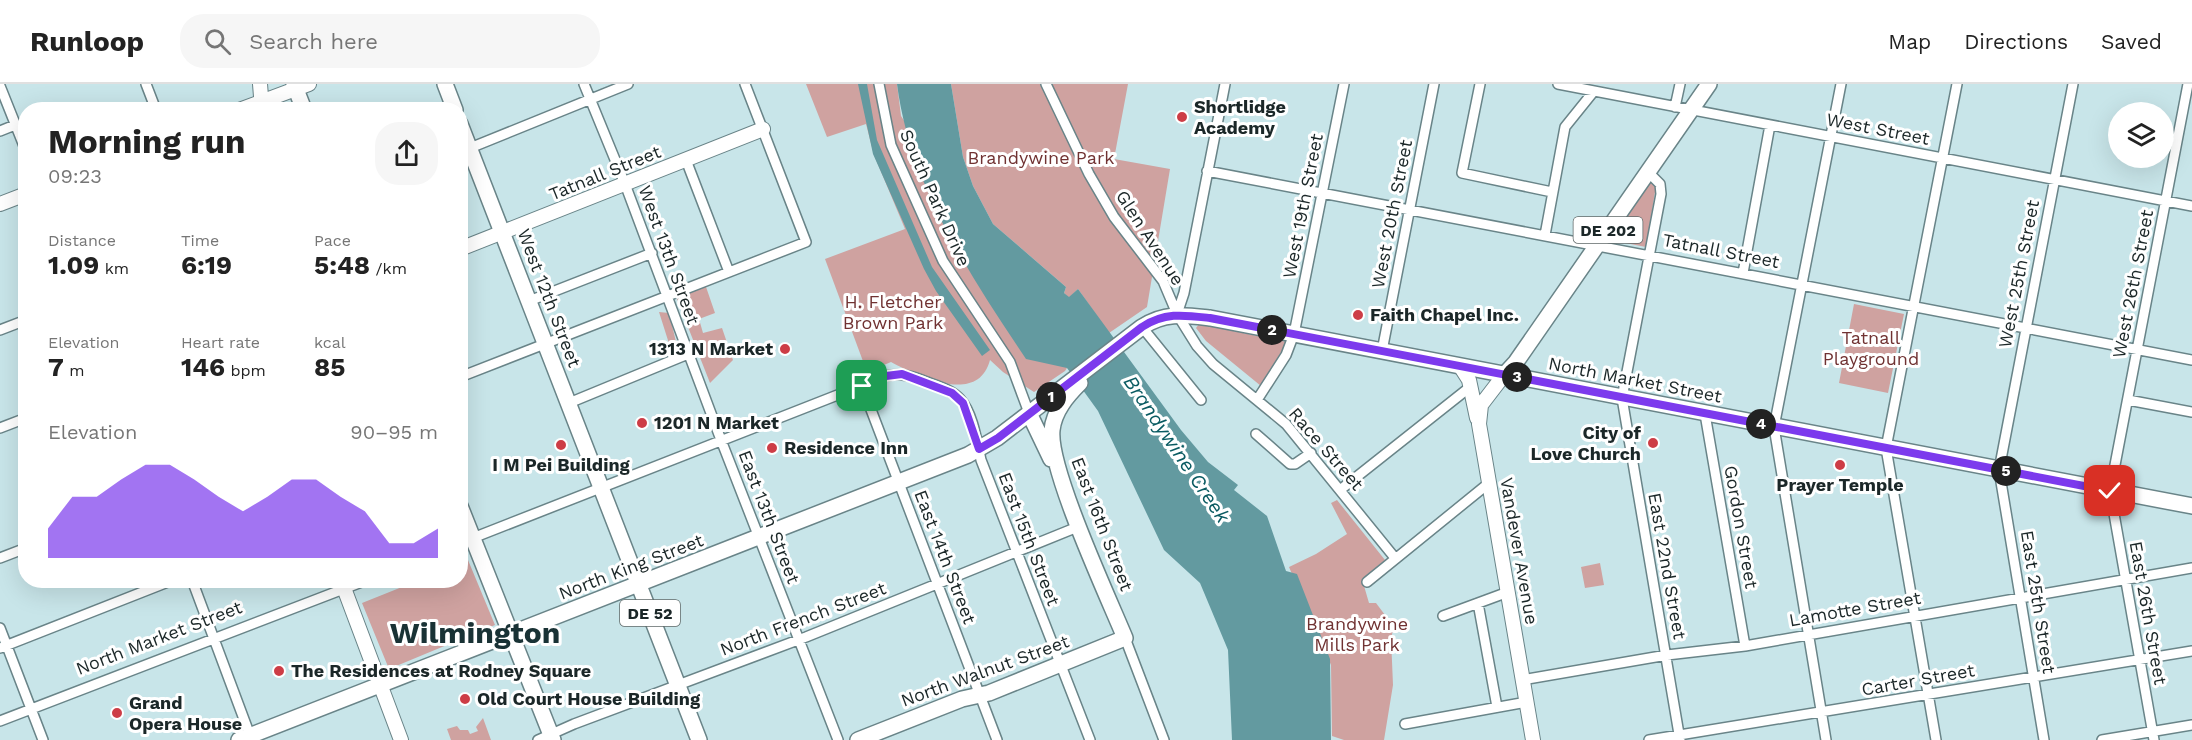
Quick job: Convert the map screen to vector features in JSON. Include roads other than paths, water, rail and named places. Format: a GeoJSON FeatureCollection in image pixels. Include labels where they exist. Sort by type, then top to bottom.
{"type":"FeatureCollection","features":[{"type":"Feature","properties":{"kind":"main road"},"geometry":{"type":"LineString","coordinates":[[445,84],[452,102]]}},
{"type":"Feature","properties":{"kind":"main road","name":"DE 202"},"geometry":{"type":"LineString","coordinates":[[1504,375],[1516,362],[1709,84]]}},
{"type":"Feature","properties":{"kind":"main road"},"geometry":{"type":"LineString","coordinates":[[300,86],[303,102]]}},
{"type":"Feature","properties":{"kind":"main road","name":"West 12th Street"},"geometry":{"type":"LineString","coordinates":[[468,157],[503,232],[601,487]]}},
{"type":"Feature","properties":{"kind":"main road","name":"North Market Street"},"geometry":{"type":"LineString","coordinates":[[1029,413],[1067,389],[1132,334],[1161,316],[1177,314],[1294,334],[2192,506]]}},
{"type":"Feature","properties":{"kind":"main road","name":"East 16th Street"},"geometry":{"type":"LineString","coordinates":[[1067,389],[1052,431],[1054,452],[1063,482],[1125,638]]}},
{"type":"Feature","properties":{"kind":"main road"},"geometry":{"type":"LineString","coordinates":[[1029,413],[1063,482]]}},
{"type":"Feature","properties":{"kind":"main road","name":"North King Street"},"geometry":{"type":"LineString","coordinates":[[247,738],[898,483],[979,449],[1029,413]]}},
{"type":"Feature","properties":{"kind":"main road","name":"DE 52"},"geometry":{"type":"LineString","coordinates":[[601,487],[699,740]]}},
{"type":"Feature","properties":{"kind":"main road"},"geometry":{"type":"LineString","coordinates":[[468,542],[511,634],[547,738]]}},
{"type":"Feature","properties":{"kind":"main road","name":"North Walnut Street"},"geometry":{"type":"LineString","coordinates":[[858,740],[892,734],[962,699],[980,695],[1125,638]]}},
{"type":"Feature","properties":{"kind":"street"},"geometry":{"type":"LineString","coordinates":[[146,84],[153,102]]}},
{"type":"Feature","properties":{"kind":"street"},"geometry":{"type":"LineString","coordinates":[[260,84],[262,102]]}},
{"type":"Feature","properties":{"kind":"street","name":"West 13th Street"},"geometry":{"type":"LineString","coordinates":[[584,84],[652,253],[721,440]]}},
{"type":"Feature","properties":{"kind":"street"},"geometry":{"type":"LineString","coordinates":[[468,150],[628,84]]}},
{"type":"Feature","properties":{"kind":"street"},"geometry":{"type":"LineString","coordinates":[[468,374],[806,242],[745,84]]}},
{"type":"Feature","properties":{"kind":"street","name":"South Park Drive"},"geometry":{"type":"LineString","coordinates":[[879,84],[891,146],[943,261],[1010,362],[1029,413]]}},
{"type":"Feature","properties":{"kind":"street","name":"Glen Avenue"},"geometry":{"type":"LineString","coordinates":[[1046,84],[1089,174],[1114,217],[1162,281],[1177,314]]}},
{"type":"Feature","properties":{"kind":"street"},"geometry":{"type":"LineString","coordinates":[[1177,314],[1184,293],[1225,84]]}},
{"type":"Feature","properties":{"kind":"street","name":"West 19th Street"},"geometry":{"type":"LineString","coordinates":[[1257,400],[1286,355],[1294,334],[1344,84]]}},
{"type":"Feature","properties":{"kind":"street","name":"West 20th Street"},"geometry":{"type":"LineString","coordinates":[[1382,351],[1434,84]]}},
{"type":"Feature","properties":{"kind":"street"},"geometry":{"type":"LineString","coordinates":[[1480,84],[1462,173],[1552,192]]}},
{"type":"Feature","properties":{"kind":"street","name":"West Street"},"geometry":{"type":"LineString","coordinates":[[1558,84],[2192,206]]}},
{"type":"Feature","properties":{"kind":"street"},"geometry":{"type":"LineString","coordinates":[[1675,107],[1680,84]]}},
{"type":"Feature","properties":{"kind":"street"},"geometry":{"type":"LineString","coordinates":[[1826,740],[1774,427],[1841,84]]}},
{"type":"Feature","properties":{"kind":"street"},"geometry":{"type":"LineString","coordinates":[[1936,740],[1930,694],[1914,615],[1886,448],[1957,84]]}},
{"type":"Feature","properties":{"kind":"street","name":"West 25th Street"},"geometry":{"type":"LineString","coordinates":[[1999,470],[2073,84]]}},
{"type":"Feature","properties":{"kind":"street","name":"West 26th Street"},"geometry":{"type":"LineString","coordinates":[[2110,491],[2188,84]]}},
{"type":"Feature","properties":{"kind":"street"},"geometry":{"type":"LineString","coordinates":[[0,86],[18,132]]}},
{"type":"Feature","properties":{"kind":"street"},"geometry":{"type":"LineString","coordinates":[[268,102],[300,86]]}},
{"type":"Feature","properties":{"kind":"street"},"geometry":{"type":"LineString","coordinates":[[1545,235],[1565,127],[1594,91]]}},
{"type":"Feature","properties":{"kind":"street"},"geometry":{"type":"LineString","coordinates":[[0,131],[15,125]]}},
{"type":"Feature","properties":{"kind":"street"},"geometry":{"type":"LineString","coordinates":[[1743,273],[1770,125]]}},
{"type":"Feature","properties":{"kind":"street","name":"Tatnall Street"},"geometry":{"type":"LineString","coordinates":[[468,246],[762,129]]}},
{"type":"Feature","properties":{"kind":"street"},"geometry":{"type":"LineString","coordinates":[[686,160],[729,272]]}},
{"type":"Feature","properties":{"kind":"street","name":"Tatnall Street"},"geometry":{"type":"LineString","coordinates":[[1208,171],[2192,360]]}},
{"type":"Feature","properties":{"kind":"street"},"geometry":{"type":"LineString","coordinates":[[1622,398],[1661,194],[1660,184],[1648,172]]}},
{"type":"Feature","properties":{"kind":"street"},"geometry":{"type":"LineString","coordinates":[[0,204],[18,197]]}},
{"type":"Feature","properties":{"kind":"street"},"geometry":{"type":"LineString","coordinates":[[529,301],[652,253]]}},
{"type":"Feature","properties":{"kind":"street","name":"Race Street"},"geometry":{"type":"LineString","coordinates":[[1177,314],[1197,346],[1214,364],[1286,424],[1395,558]]}},
{"type":"Feature","properties":{"kind":"street"},"geometry":{"type":"LineString","coordinates":[[0,330],[18,323]]}},
{"type":"Feature","properties":{"kind":"street"},"geometry":{"type":"LineString","coordinates":[[1132,334],[1201,400]]}},
{"type":"Feature","properties":{"kind":"street"},"geometry":{"type":"LineString","coordinates":[[569,403],[688,354]]}},
{"type":"Feature","properties":{"kind":"street"},"geometry":{"type":"LineString","coordinates":[[1460,366],[1467,376],[1479,424]]}},
{"type":"Feature","properties":{"kind":"street"},"geometry":{"type":"LineString","coordinates":[[468,540],[886,376],[902,374],[952,393],[963,403],[979,449]]}},
{"type":"Feature","properties":{"kind":"street","name":"Vandever Avenue"},"geometry":{"type":"LineString","coordinates":[[1504,375],[1481,405],[1479,424],[1533,740]]}},
{"type":"Feature","properties":{"kind":"street","name":"East 14th Street"},"geometry":{"type":"LineString","coordinates":[[862,386],[997,740]]}},
{"type":"Feature","properties":{"kind":"street"},"geometry":{"type":"LineString","coordinates":[[1340,490],[1470,387]]}},
{"type":"Feature","properties":{"kind":"street","name":"East 22nd Street"},"geometry":{"type":"LineString","coordinates":[[1622,398],[1680,737]]}},
{"type":"Feature","properties":{"kind":"street"},"geometry":{"type":"LineString","coordinates":[[2128,400],[2192,412]]}},
{"type":"Feature","properties":{"kind":"street","name":"Gordon Street"},"geometry":{"type":"LineString","coordinates":[[1706,414],[1744,646]]}},
{"type":"Feature","properties":{"kind":"street"},"geometry":{"type":"LineString","coordinates":[[0,428],[18,421]]}},
{"type":"Feature","properties":{"kind":"street"},"geometry":{"type":"LineString","coordinates":[[1256,434],[1290,464],[1295,464],[1311,453]]}},
{"type":"Feature","properties":{"kind":"street","name":"East 13th Street"},"geometry":{"type":"LineString","coordinates":[[721,440],[838,740]]}},
{"type":"Feature","properties":{"kind":"street","name":"East 15th Street"},"geometry":{"type":"LineString","coordinates":[[979,449],[1059,665],[1090,740]]}},
{"type":"Feature","properties":{"kind":"street","name":"East 25th Street"},"geometry":{"type":"LineString","coordinates":[[1999,470],[2022,597],[2044,740]]}},
{"type":"Feature","properties":{"kind":"street"},"geometry":{"type":"LineString","coordinates":[[1367,582],[1489,483]]}},
{"type":"Feature","properties":{"kind":"street","name":"East 26th Street"},"geometry":{"type":"LineString","coordinates":[[2110,491],[2153,736]]}},
{"type":"Feature","properties":{"kind":"street","name":"North French Street"},"geometry":{"type":"LineString","coordinates":[[547,738],[677,684],[938,585],[1080,526]]}},
{"type":"Feature","properties":{"kind":"street"},"geometry":{"type":"LineString","coordinates":[[0,558],[18,551]]}},
{"type":"Feature","properties":{"kind":"street","name":"Lamotte Street"},"geometry":{"type":"LineString","coordinates":[[1522,680],[1667,655],[1744,646],[2192,568]]}},
{"type":"Feature","properties":{"kind":"street"},"geometry":{"type":"LineString","coordinates":[[3,646],[152,588]]}},
{"type":"Feature","properties":{"kind":"street"},"geometry":{"type":"LineString","coordinates":[[195,588],[214,637],[247,738]]}},
{"type":"Feature","properties":{"kind":"street","name":"North Market Street"},"geometry":{"type":"LineString","coordinates":[[0,721],[336,588]]}},
{"type":"Feature","properties":{"kind":"street"},"geometry":{"type":"LineString","coordinates":[[344,588],[401,740]]}},
{"type":"Feature","properties":{"kind":"street"},"geometry":{"type":"LineString","coordinates":[[1443,616],[1508,592]]}},
{"type":"Feature","properties":{"kind":"street"},"geometry":{"type":"LineString","coordinates":[[1478,603],[1497,706]]}},
{"type":"Feature","properties":{"kind":"street"},"geometry":{"type":"LineString","coordinates":[[0,628],[3,646],[43,740]]}},
{"type":"Feature","properties":{"kind":"street","name":"East 16th Street"},"geometry":{"type":"LineString","coordinates":[[1125,638],[1164,740]]}},
{"type":"Feature","properties":{"kind":"street","name":"Carter Street"},"geometry":{"type":"LineString","coordinates":[[1649,740],[1680,737],[2192,651]]}},
{"type":"Feature","properties":{"kind":"street"},"geometry":{"type":"LineString","coordinates":[[1405,724],[1527,702]]}},
{"type":"Feature","properties":{"kind":"street"},"geometry":{"type":"LineString","coordinates":[[2102,740],[2153,736],[2192,725]]}},
{"type":"Feature","properties":{"kind":"water"},"geometry":{"type":"Polygon","coordinates":[[[858,84],[867,84],[877,140],[932,267],[990,350],[982,356],[936,291],[924,269],[873,154],[858,84]]]}},
{"type":"Feature","properties":{"kind":"water","name":"Brandywine Creek"},"geometry":{"type":"Polygon","coordinates":[[[897,84],[951,84],[963,157],[973,186],[993,224],[1066,287],[1064,293],[1069,297],[1078,289],[1181,430],[1208,462],[1238,485],[1234,490],[1267,516],[1286,571],[1297,574],[1330,659],[1331,740],[1232,740],[1228,650],[1200,583],[1164,550],[1098,411],[1067,368],[1026,359],[984,295],[945,228],[929,194],[904,122],[897,84]]]}},
{"type":"Feature","properties":{"kind":"place","name":"Shortlidge Academy"},"geometry":{"type":"Point","coordinates":[1182,117]}},
{"type":"Feature","properties":{"kind":"place","name":"Faith Chapel Inc."},"geometry":{"type":"Point","coordinates":[1358,315]}},
{"type":"Feature","properties":{"kind":"place","name":"1313 N Market"},"geometry":{"type":"Point","coordinates":[785,349]}},
{"type":"Feature","properties":{"kind":"place","name":"1201 N Market"},"geometry":{"type":"Point","coordinates":[642,423]}},
{"type":"Feature","properties":{"kind":"place","name":"City of Love Church"},"geometry":{"type":"Point","coordinates":[1653,443]}},
{"type":"Feature","properties":{"kind":"place","name":"I M Pei Building"},"geometry":{"type":"Point","coordinates":[561,445]}},
{"type":"Feature","properties":{"kind":"place","name":"Residence Inn"},"geometry":{"type":"Point","coordinates":[772,448]}},
{"type":"Feature","properties":{"kind":"place","name":"Prayer Temple"},"geometry":{"type":"Point","coordinates":[1840,465]}},
{"type":"Feature","properties":{"kind":"place","name":"The Residences at Rodney Square"},"geometry":{"type":"Point","coordinates":[279,671]}},
{"type":"Feature","properties":{"kind":"place","name":"Old Court House Building"},"geometry":{"type":"Point","coordinates":[465,699]}},
{"type":"Feature","properties":{"kind":"place","name":"Grand Opera House"},"geometry":{"type":"Point","coordinates":[117,713]}},
{"type":"Feature","properties":{"kind":"district","name":"Wilmington"},"geometry":{"type":"Point","coordinates":[475,633]}},
{"type":"Feature","properties":{"kind":"park label","name":"Brandywine Park"},"geometry":{"type":"Point","coordinates":[1041,158]}},
{"type":"Feature","properties":{"kind":"park label","name":"H. Fletcher Brown Park"},"geometry":{"type":"Point","coordinates":[893,312]}},
{"type":"Feature","properties":{"kind":"park label","name":"Tatnall Playground"},"geometry":{"type":"Point","coordinates":[1871,348]}},
{"type":"Feature","properties":{"kind":"park label","name":"Brandywine Mills Park"},"geometry":{"type":"Point","coordinates":[1357,634]}}]}
